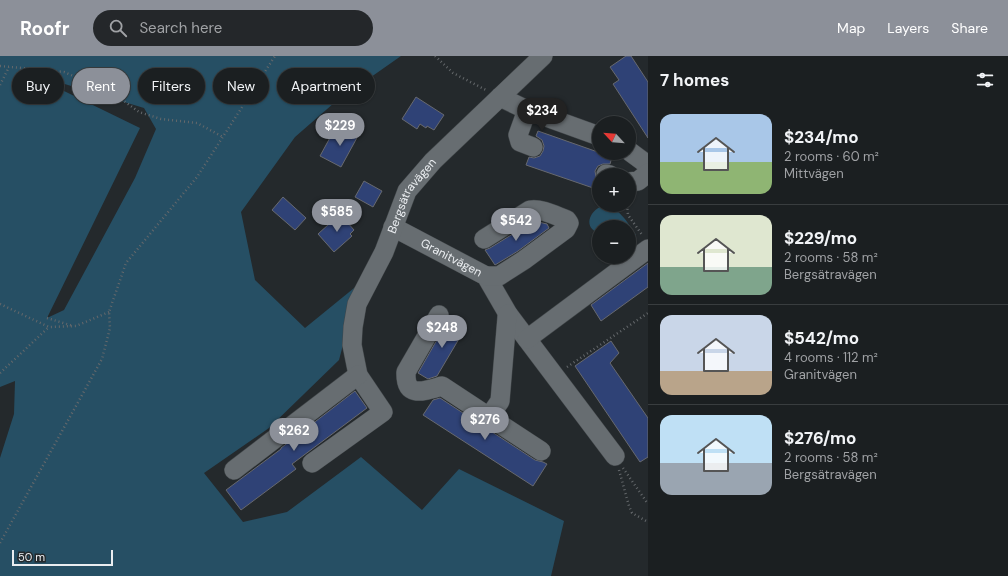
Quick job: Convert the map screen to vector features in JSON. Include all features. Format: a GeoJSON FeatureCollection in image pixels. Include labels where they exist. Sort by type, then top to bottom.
{"type":"FeatureCollection","features":[{"type":"Feature","properties":{"kind":"street","name":"Bergsätravägen"},"geometry":{"type":"LineString","coordinates":[[312,463],[383,412],[358,375],[352,345],[353,327],[357,304],[384,252],[407,191],[433,161],[543,56]]}},
{"type":"Feature","properties":{"kind":"street"},"geometry":{"type":"LineString","coordinates":[[500,97],[527,110],[592,133]]}},
{"type":"Feature","properties":{"kind":"street"},"geometry":{"type":"LineString","coordinates":[[527,110],[518,135],[520,142],[532,147]]}},
{"type":"Feature","properties":{"kind":"street"},"geometry":{"type":"LineString","coordinates":[[636,156],[648,165]]}},
{"type":"Feature","properties":{"kind":"street"},"geometry":{"type":"LineString","coordinates":[[636,181],[648,173]]}},
{"type":"Feature","properties":{"kind":"street"},"geometry":{"type":"LineString","coordinates":[[484,239],[530,210],[535,209],[567,220],[569,223],[566,229],[524,260],[499,276],[486,276]]}},
{"type":"Feature","properties":{"kind":"street","name":"Granitvägen"},"geometry":{"type":"LineString","coordinates":[[393,227],[486,276],[508,314],[615,456]]}},
{"type":"Feature","properties":{"kind":"street"},"geometry":{"type":"LineString","coordinates":[[527,339],[646,243]]}},
{"type":"Feature","properties":{"kind":"street"},"geometry":{"type":"LineString","coordinates":[[490,417],[500,401],[508,314]]}},
{"type":"Feature","properties":{"kind":"street"},"geometry":{"type":"LineString","coordinates":[[439,315],[406,372],[408,386],[420,392],[442,386],[542,451]]}},
{"type":"Feature","properties":{"kind":"street"},"geometry":{"type":"LineString","coordinates":[[234,470],[358,375]]}},
{"type":"Feature","properties":{"kind":"path"},"geometry":{"type":"LineString","coordinates":[[0,543],[102,359],[110,328],[109,312],[126,263],[197,177],[275,56]]}},
{"type":"Feature","properties":{"kind":"path"},"geometry":{"type":"LineString","coordinates":[[435,56],[453,73],[500,97]]}},
{"type":"Feature","properties":{"kind":"path"},"geometry":{"type":"LineString","coordinates":[[0,66],[64,72],[114,94],[138,112],[161,119],[196,123],[223,137]]}},
{"type":"Feature","properties":{"kind":"path"},"geometry":{"type":"LineString","coordinates":[[0,85],[9,67]]}},
{"type":"Feature","properties":{"kind":"path"},"geometry":{"type":"LineString","coordinates":[[628,212],[628,215],[646,243]]}},
{"type":"Feature","properties":{"kind":"path"},"geometry":{"type":"LineString","coordinates":[[0,304],[49,327],[76,326],[109,312]]}},
{"type":"Feature","properties":{"kind":"path"},"geometry":{"type":"LineString","coordinates":[[555,375],[648,313]]}},
{"type":"Feature","properties":{"kind":"path"},"geometry":{"type":"LineString","coordinates":[[47,318],[76,326]]}},
{"type":"Feature","properties":{"kind":"path"},"geometry":{"type":"LineString","coordinates":[[0,373],[49,327]]}},
{"type":"Feature","properties":{"kind":"path"},"geometry":{"type":"LineString","coordinates":[[615,456],[648,504]]}},
{"type":"Feature","properties":{"kind":"path"},"geometry":{"type":"LineString","coordinates":[[615,456],[632,513],[648,522]]}},
{"type":"Feature","properties":{"kind":"shaded area"},"geometry":{"type":"Polygon","coordinates":[[[0,56],[401,56],[375,74],[375,68],[277,68],[277,104],[333,104],[295,137],[241,212],[255,280],[305,328],[359,284],[339,360],[269,428],[204,473],[243,522],[287,512],[361,457],[422,510],[459,469],[564,521],[551,576],[0,576],[0,458],[14,414],[15,381],[0,387],[0,56]],[[12,68],[12,104],[64,104],[64,91],[72,95],[72,104],[91,104],[140,128],[47,318],[64,310],[135,178],[156,129],[144,108],[130,104],[130,68],[72,68],[72,86],[64,84],[64,68],[12,68]]]}},
{"type":"Feature","properties":{"kind":"shaded area"},"geometry":{"type":"Polygon","coordinates":[[[594,212],[618,212],[626,220],[592,220],[592,228],[589,224],[591,215],[594,212]]]}},
{"type":"Feature","properties":{"kind":"building"},"geometry":{"type":"Polygon","coordinates":[[[626,56],[631,56],[648,82],[648,138],[636,119],[636,116],[634,116],[613,84],[619,80],[610,67],[626,56]]]}},
{"type":"Feature","properties":{"kind":"building"},"geometry":{"type":"Polygon","coordinates":[[[416,97],[444,115],[434,130],[427,126],[426,128],[420,124],[417,129],[402,119],[416,97]]]}},
{"type":"Feature","properties":{"kind":"building"},"geometry":{"type":"Polygon","coordinates":[[[344,126],[359,134],[341,167],[320,156],[332,134],[337,138],[344,126]]]}},
{"type":"Feature","properties":{"kind":"building"},"geometry":{"type":"Polygon","coordinates":[[[538,131],[592,150],[592,160],[611,160],[610,164],[603,164],[597,168],[592,168],[592,188],[526,165],[529,157],[534,158],[540,156],[543,151],[544,146],[542,140],[536,136],[538,131]]]}},
{"type":"Feature","properties":{"kind":"building"},"geometry":{"type":"Polygon","coordinates":[[[364,181],[382,191],[373,207],[355,197],[364,181]]]}},
{"type":"Feature","properties":{"kind":"building"},"geometry":{"type":"Polygon","coordinates":[[[283,197],[306,218],[295,230],[272,210],[283,197]]]}},
{"type":"Feature","properties":{"kind":"building"},"geometry":{"type":"Polygon","coordinates":[[[340,214],[354,230],[350,234],[352,236],[334,252],[318,234],[340,214]]]}},
{"type":"Feature","properties":{"kind":"building"},"geometry":{"type":"Polygon","coordinates":[[[534,221],[547,224],[549,228],[518,251],[495,265],[485,250],[534,221]]]}},
{"type":"Feature","properties":{"kind":"building"},"geometry":{"type":"Polygon","coordinates":[[[648,263],[648,287],[601,321],[591,305],[648,263]]]}},
{"type":"Feature","properties":{"kind":"building"},"geometry":{"type":"Polygon","coordinates":[[[450,317],[466,327],[437,376],[428,379],[418,373],[450,317]]]}},
{"type":"Feature","properties":{"kind":"building"},"geometry":{"type":"Polygon","coordinates":[[[611,341],[619,353],[610,363],[648,418],[648,457],[640,462],[575,366],[611,341]]]}},
{"type":"Feature","properties":{"kind":"building"},"geometry":{"type":"Polygon","coordinates":[[[355,391],[367,408],[292,464],[296,469],[241,510],[226,490],[355,391]]]}},
{"type":"Feature","properties":{"kind":"building"},"geometry":{"type":"Polygon","coordinates":[[[440,398],[535,460],[547,464],[533,486],[423,415],[433,400],[440,398]]]}}]}
